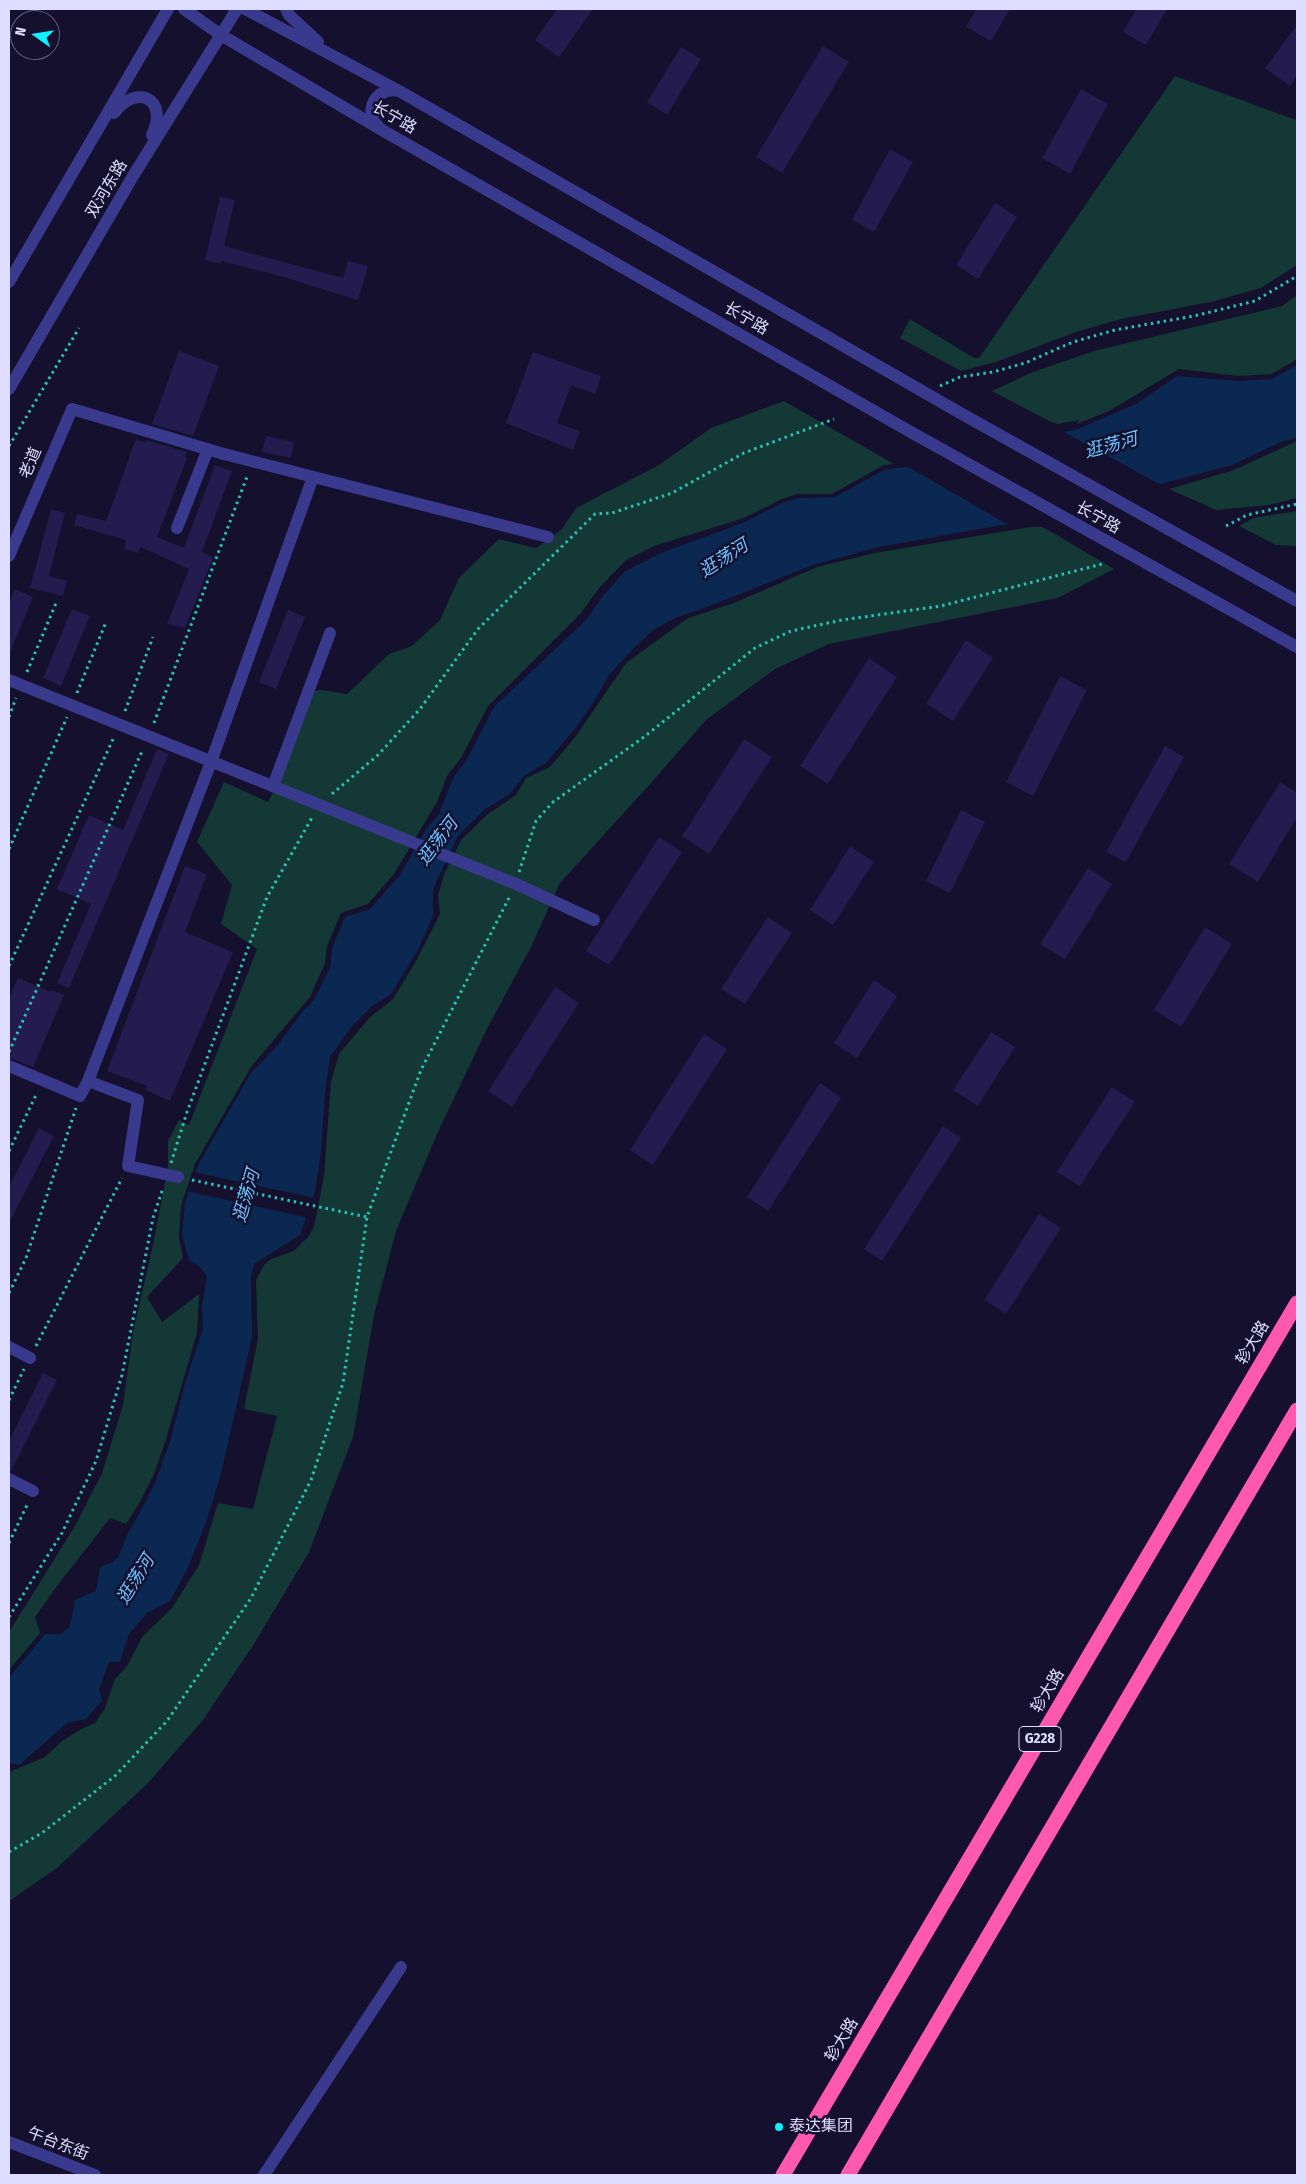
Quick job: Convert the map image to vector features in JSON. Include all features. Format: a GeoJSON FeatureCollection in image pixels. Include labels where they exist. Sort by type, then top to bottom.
{"type":"FeatureCollection","features":[{"type":"Feature","properties":{"kind":"highway","name":"轸大路"},"geometry":{"type":"LineString","coordinates":[[782,2175],[1297,1303]]}},
{"type":"Feature","properties":{"kind":"highway"},"geometry":{"type":"LineString","coordinates":[[848,2175],[1297,1410]]}},
{"type":"Feature","properties":{"kind":"street"},"geometry":{"type":"LineString","coordinates":[[9,282],[168,9]]}},
{"type":"Feature","properties":{"kind":"street","name":"长宁路"},"geometry":{"type":"LineString","coordinates":[[184,9],[221,35],[382,130],[909,431],[1297,647]]}},
{"type":"Feature","properties":{"kind":"street","name":"双河东路"},"geometry":{"type":"LineString","coordinates":[[9,389],[133,176],[237,9]]}},
{"type":"Feature","properties":{"kind":"street","name":"长宁路"},"geometry":{"type":"LineString","coordinates":[[245,9],[401,92],[925,393],[1140,515],[1297,601]]}},
{"type":"Feature","properties":{"kind":"street"},"geometry":{"type":"LineString","coordinates":[[286,9],[289,15],[331,54]]}},
{"type":"Feature","properties":{"kind":"street"},"geometry":{"type":"LineString","coordinates":[[382,130],[376,125],[371,112],[374,99],[386,90],[401,92]]}},
{"type":"Feature","properties":{"kind":"street"},"geometry":{"type":"LineString","coordinates":[[87,149],[120,106],[129,98],[138,96],[149,100],[154,105],[159,116],[155,130],[133,176]]}},
{"type":"Feature","properties":{"kind":"street","name":"老道"},"geometry":{"type":"LineString","coordinates":[[9,556],[72,409],[208,449]]}},
{"type":"Feature","properties":{"kind":"street"},"geometry":{"type":"LineString","coordinates":[[177,528],[208,449],[548,537]]}},
{"type":"Feature","properties":{"kind":"street"},"geometry":{"type":"LineString","coordinates":[[9,1066],[80,1096],[88,1081],[211,762],[313,477]]}},
{"type":"Feature","properties":{"kind":"street"},"geometry":{"type":"LineString","coordinates":[[273,786],[330,633]]}},
{"type":"Feature","properties":{"kind":"street"},"geometry":{"type":"LineString","coordinates":[[9,680],[492,874],[594,920]]}},
{"type":"Feature","properties":{"kind":"street"},"geometry":{"type":"LineString","coordinates":[[88,1081],[138,1100],[128,1166],[178,1177]]}},
{"type":"Feature","properties":{"kind":"street"},"geometry":{"type":"LineString","coordinates":[[9,1347],[30,1358]]}},
{"type":"Feature","properties":{"kind":"street"},"geometry":{"type":"LineString","coordinates":[[9,1479],[33,1492]]}},
{"type":"Feature","properties":{"kind":"street"},"geometry":{"type":"LineString","coordinates":[[264,2175],[401,1967]]}},
{"type":"Feature","properties":{"kind":"street","name":"午台东街"},"geometry":{"type":"LineString","coordinates":[[9,2142],[95,2175]]}},
{"type":"Feature","properties":{"kind":"path"},"geometry":{"type":"LineString","coordinates":[[925,393],[960,377],[993,372],[1025,363],[1073,342],[1114,330],[1194,316],[1255,301],[1297,276]]}},
{"type":"Feature","properties":{"kind":"path"},"geometry":{"type":"LineString","coordinates":[[9,446],[78,328]]}},
{"type":"Feature","properties":{"kind":"path"},"geometry":{"type":"LineString","coordinates":[[170,1165],[187,1112],[266,897],[319,805],[378,755],[420,710],[478,629],[595,514],[612,513],[672,493],[744,453],[834,420]]}},
{"type":"Feature","properties":{"kind":"path"},"geometry":{"type":"LineString","coordinates":[[9,1053],[149,736],[252,461]]}},
{"type":"Feature","properties":{"kind":"path"},"geometry":{"type":"LineString","coordinates":[[1226,526],[1247,514],[1297,504]]}},
{"type":"Feature","properties":{"kind":"path"},"geometry":{"type":"LineString","coordinates":[[9,1852],[42,1833],[115,1776],[167,1721],[251,1598],[311,1480],[343,1383],[368,1217],[421,1070],[516,884],[524,852],[536,822],[553,802],[644,737],[755,648],[791,631],[842,620],[941,606],[1102,564]]}},
{"type":"Feature","properties":{"kind":"path"},"geometry":{"type":"LineString","coordinates":[[9,716],[56,603]]}},
{"type":"Feature","properties":{"kind":"path"},"geometry":{"type":"LineString","coordinates":[[9,849],[72,706],[106,622]]}},
{"type":"Feature","properties":{"kind":"path"},"geometry":{"type":"LineString","coordinates":[[9,966],[120,725],[153,637]]}},
{"type":"Feature","properties":{"kind":"path"},"geometry":{"type":"LineString","coordinates":[[9,1151],[44,1081]]}},
{"type":"Feature","properties":{"kind":"path"},"geometry":{"type":"LineString","coordinates":[[9,1293],[26,1258],[80,1096]]}},
{"type":"Feature","properties":{"kind":"path"},"geometry":{"type":"LineString","coordinates":[[9,1400],[128,1166]]}},
{"type":"Feature","properties":{"kind":"path"},"geometry":{"type":"LineString","coordinates":[[178,1177],[368,1217]]}},
{"type":"Feature","properties":{"kind":"path"},"geometry":{"type":"LineString","coordinates":[[9,1617],[62,1534],[96,1461],[122,1375],[153,1218],[164,1183]]}},
{"type":"Feature","properties":{"kind":"path"},"geometry":{"type":"LineString","coordinates":[[9,1543],[33,1492]]}},
{"type":"Feature","properties":{"kind":"green space"},"geometry":{"type":"Polygon","coordinates":[[[1175,76],[1296,120],[1297,117],[1297,265],[1261,288],[1211,302],[1121,319],[1076,332],[996,362],[961,371],[900,338],[910,319],[974,358],[979,358],[1175,76]]]}},
{"type":"Feature","properties":{"kind":"green space"},"geometry":{"type":"Polygon","coordinates":[[[1297,295],[1297,359],[1272,374],[1239,376],[1179,369],[1109,411],[1077,424],[1079,420],[1058,424],[1049,421],[992,391],[1033,372],[1094,351],[1282,306],[1297,295]]]}},
{"type":"Feature","properties":{"kind":"green space"},"geometry":{"type":"Polygon","coordinates":[[[784,401],[894,464],[884,465],[832,494],[798,494],[782,499],[744,518],[654,546],[626,560],[600,587],[581,613],[488,706],[461,758],[447,776],[437,802],[394,874],[368,904],[341,913],[327,946],[325,963],[310,997],[251,1067],[195,1164],[181,1206],[179,1238],[183,1258],[147,1297],[162,1322],[199,1294],[197,1333],[154,1474],[126,1524],[110,1518],[57,1586],[35,1617],[40,1633],[9,1670],[9,1632],[75,1526],[102,1473],[123,1405],[133,1332],[153,1245],[168,1167],[168,1141],[179,1120],[189,1125],[257,949],[221,924],[232,885],[197,842],[224,782],[268,802],[281,777],[314,691],[321,690],[347,694],[389,654],[412,646],[440,620],[459,578],[499,539],[536,548],[562,529],[576,508],[659,465],[711,428],[784,401]]]}},
{"type":"Feature","properties":{"kind":"green space"},"geometry":{"type":"Polygon","coordinates":[[[1297,441],[1297,498],[1269,505],[1216,510],[1169,489],[1234,470],[1297,441]]]}},
{"type":"Feature","properties":{"kind":"green space"},"geometry":{"type":"Polygon","coordinates":[[[1297,511],[1297,546],[1276,545],[1239,526],[1253,518],[1297,511]]]}},
{"type":"Feature","properties":{"kind":"green space"},"geometry":{"type":"Polygon","coordinates":[[[1031,527],[1042,527],[1050,531],[1114,569],[1058,598],[829,644],[775,669],[706,720],[560,883],[531,947],[488,1027],[437,1134],[396,1231],[374,1315],[353,1437],[309,1552],[252,1647],[203,1720],[148,1783],[57,1868],[9,1901],[9,1772],[45,1757],[62,1741],[95,1723],[105,1708],[115,1679],[127,1666],[142,1637],[172,1608],[199,1565],[218,1503],[253,1509],[277,1416],[244,1409],[258,1338],[256,1280],[264,1265],[271,1259],[294,1251],[308,1237],[314,1227],[324,1176],[331,1081],[339,1054],[369,1018],[393,999],[416,961],[440,914],[438,895],[444,875],[461,840],[488,814],[516,795],[526,778],[550,767],[576,736],[626,663],[688,618],[734,603],[817,567],[875,553],[1031,527]]]}},
{"type":"Feature","properties":{"kind":"water","name":"逛荡河"},"geometry":{"type":"Polygon","coordinates":[[[1297,365],[1297,438],[1281,442],[1232,465],[1082,505],[1035,523],[1002,525],[879,547],[813,565],[675,618],[653,630],[609,675],[592,705],[546,763],[524,776],[510,794],[485,809],[458,836],[433,891],[433,916],[418,950],[391,994],[372,1006],[352,1026],[330,1057],[325,1093],[321,1152],[315,1192],[300,1235],[254,1264],[251,1275],[252,1337],[221,1474],[205,1525],[187,1570],[170,1601],[147,1613],[129,1634],[120,1662],[109,1662],[99,1689],[102,1701],[86,1719],[67,1723],[19,1765],[9,1763],[9,1678],[45,1634],[61,1634],[70,1626],[75,1600],[96,1591],[100,1567],[111,1563],[118,1557],[129,1531],[155,1483],[170,1442],[186,1380],[203,1329],[202,1307],[207,1276],[200,1267],[189,1260],[182,1235],[185,1202],[198,1165],[251,1073],[277,1046],[302,1012],[314,1000],[330,968],[332,948],[345,917],[370,909],[400,875],[427,828],[439,814],[453,778],[467,759],[494,707],[587,619],[603,596],[625,571],[661,553],[745,522],[782,503],[798,498],[835,497],[884,470],[925,464],[1078,429],[1136,404],[1177,376],[1239,381],[1272,379],[1297,365]]]}},
{"type":"Feature","properties":{"kind":"pier"},"geometry":{"type":"Polygon","coordinates":[[[1062,431],[1163,486],[1083,507],[1036,525],[1012,527],[905,465],[981,451],[1062,431]]]}},
{"type":"Feature","properties":{"kind":"pier"},"geometry":{"type":"Polygon","coordinates":[[[193,1172],[315,1198],[309,1218],[186,1191],[193,1172]]]}},
{"type":"Feature","properties":{"kind":"building"},"geometry":{"type":"Polygon","coordinates":[[[557,9],[593,9],[559,57],[535,40],[557,9]]]}},
{"type":"Feature","properties":{"kind":"building"},"geometry":{"type":"Polygon","coordinates":[[[976,9],[1010,9],[991,41],[966,27],[976,9]]]}},
{"type":"Feature","properties":{"kind":"building"},"geometry":{"type":"Polygon","coordinates":[[[1136,9],[1167,9],[1146,45],[1123,32],[1136,9]]]}},
{"type":"Feature","properties":{"kind":"building"},"geometry":{"type":"Polygon","coordinates":[[[1297,25],[1297,76],[1290,86],[1265,68],[1297,25]]]}},
{"type":"Feature","properties":{"kind":"building"},"geometry":{"type":"Polygon","coordinates":[[[823,46],[849,62],[782,173],[756,157],[823,46]]]}},
{"type":"Feature","properties":{"kind":"building"},"geometry":{"type":"Polygon","coordinates":[[[681,47],[701,59],[667,115],[647,102],[681,47]]]}},
{"type":"Feature","properties":{"kind":"building"},"geometry":{"type":"Polygon","coordinates":[[[1081,89],[1108,104],[1070,174],[1042,158],[1081,89]]]}},
{"type":"Feature","properties":{"kind":"building"},"geometry":{"type":"Polygon","coordinates":[[[890,149],[913,162],[874,232],[852,220],[890,149]]]}},
{"type":"Feature","properties":{"kind":"building"},"geometry":{"type":"Polygon","coordinates":[[[220,197],[235,200],[224,246],[343,278],[348,261],[368,266],[358,300],[280,276],[221,261],[220,264],[205,260],[220,197]]]}},
{"type":"Feature","properties":{"kind":"building"},"geometry":{"type":"Polygon","coordinates":[[[995,203],[1017,217],[978,279],[956,265],[995,203]]]}},
{"type":"Feature","properties":{"kind":"building"},"geometry":{"type":"Polygon","coordinates":[[[179,351],[219,366],[193,436],[152,424],[179,351]]]}},
{"type":"Feature","properties":{"kind":"building"},"geometry":{"type":"Polygon","coordinates":[[[533,352],[601,376],[595,394],[571,385],[557,423],[580,431],[573,450],[506,423],[533,352]]]}},
{"type":"Feature","properties":{"kind":"building"},"geometry":{"type":"Polygon","coordinates":[[[266,436],[294,442],[291,458],[262,452],[266,436]]]}},
{"type":"Feature","properties":{"kind":"building"},"geometry":{"type":"Polygon","coordinates":[[[136,439],[145,443],[146,440],[187,452],[185,457],[187,458],[157,537],[184,548],[215,465],[232,471],[202,552],[213,558],[185,628],[167,624],[189,569],[140,547],[139,553],[124,549],[126,540],[74,525],[77,514],[106,521],[136,439]]]}},
{"type":"Feature","properties":{"kind":"building"},"geometry":{"type":"Polygon","coordinates":[[[51,509],[65,513],[49,576],[67,581],[63,596],[30,588],[51,509]]]}},
{"type":"Feature","properties":{"kind":"building"},"geometry":{"type":"Polygon","coordinates":[[[15,589],[33,597],[9,655],[9,603],[15,589]]]}},
{"type":"Feature","properties":{"kind":"building"},"geometry":{"type":"Polygon","coordinates":[[[72,609],[90,616],[61,686],[43,678],[72,609]]]}},
{"type":"Feature","properties":{"kind":"building"},"geometry":{"type":"Polygon","coordinates":[[[288,610],[305,617],[276,689],[259,682],[288,610]]]}},
{"type":"Feature","properties":{"kind":"building"},"geometry":{"type":"Polygon","coordinates":[[[966,640],[993,658],[953,721],[926,704],[966,640]]]}},
{"type":"Feature","properties":{"kind":"building"},"geometry":{"type":"Polygon","coordinates":[[[869,658],[897,677],[828,784],[800,766],[869,658]]]}},
{"type":"Feature","properties":{"kind":"building"},"geometry":{"type":"Polygon","coordinates":[[[1060,676],[1087,690],[1033,796],[1006,782],[1060,676]]]}},
{"type":"Feature","properties":{"kind":"building"},"geometry":{"type":"Polygon","coordinates":[[[744,739],[772,757],[709,854],[682,836],[744,739]]]}},
{"type":"Feature","properties":{"kind":"building"},"geometry":{"type":"Polygon","coordinates":[[[1165,746],[1184,757],[1126,862],[1106,852],[1165,746]]]}},
{"type":"Feature","properties":{"kind":"building"},"geometry":{"type":"Polygon","coordinates":[[[157,749],[169,754],[69,988],[57,983],[91,904],[57,889],[89,815],[123,830],[157,749]]]}},
{"type":"Feature","properties":{"kind":"building"},"geometry":{"type":"Polygon","coordinates":[[[1280,782],[1297,793],[1297,817],[1258,882],[1229,864],[1280,782]]]}},
{"type":"Feature","properties":{"kind":"building"},"geometry":{"type":"Polygon","coordinates":[[[961,810],[985,822],[950,893],[926,881],[961,810]]]}},
{"type":"Feature","properties":{"kind":"building"},"geometry":{"type":"Polygon","coordinates":[[[659,837],[682,852],[609,965],[586,951],[659,837]]]}},
{"type":"Feature","properties":{"kind":"building"},"geometry":{"type":"Polygon","coordinates":[[[850,846],[874,862],[833,925],[810,910],[850,846]]]}},
{"type":"Feature","properties":{"kind":"building"},"geometry":{"type":"Polygon","coordinates":[[[185,866],[207,874],[185,932],[233,952],[170,1101],[145,1090],[147,1086],[107,1071],[185,866]]]}},
{"type":"Feature","properties":{"kind":"building"},"geometry":{"type":"Polygon","coordinates":[[[1088,868],[1112,884],[1065,959],[1040,944],[1088,868]]]}},
{"type":"Feature","properties":{"kind":"building"},"geometry":{"type":"Polygon","coordinates":[[[768,917],[792,933],[745,1004],[721,989],[768,917]]]}},
{"type":"Feature","properties":{"kind":"building"},"geometry":{"type":"Polygon","coordinates":[[[1205,927],[1232,944],[1181,1027],[1154,1010],[1205,927]]]}},
{"type":"Feature","properties":{"kind":"building"},"geometry":{"type":"Polygon","coordinates":[[[18,978],[51,992],[52,990],[64,995],[33,1067],[9,1058],[9,998],[18,978]]]}},
{"type":"Feature","properties":{"kind":"building"},"geometry":{"type":"Polygon","coordinates":[[[874,980],[897,996],[857,1058],[834,1043],[874,980]]]}},
{"type":"Feature","properties":{"kind":"building"},"geometry":{"type":"Polygon","coordinates":[[[555,987],[579,1003],[512,1107],[488,1091],[555,987]]]}},
{"type":"Feature","properties":{"kind":"building"},"geometry":{"type":"Polygon","coordinates":[[[991,1032],[1015,1047],[978,1106],[953,1090],[991,1032]]]}},
{"type":"Feature","properties":{"kind":"building"},"geometry":{"type":"Polygon","coordinates":[[[704,1034],[727,1049],[653,1165],[630,1150],[704,1034]]]}},
{"type":"Feature","properties":{"kind":"building"},"geometry":{"type":"Polygon","coordinates":[[[820,1083],[841,1098],[768,1211],[747,1197],[820,1083]]]}},
{"type":"Feature","properties":{"kind":"building"},"geometry":{"type":"Polygon","coordinates":[[[1112,1087],[1135,1102],[1080,1186],[1057,1172],[1112,1087]]]}},
{"type":"Feature","properties":{"kind":"building"},"geometry":{"type":"Polygon","coordinates":[[[943,1126],[961,1138],[882,1261],[864,1249],[943,1126]]]}},
{"type":"Feature","properties":{"kind":"building"},"geometry":{"type":"Polygon","coordinates":[[[39,1128],[54,1136],[9,1223],[9,1187],[39,1128]]]}},
{"type":"Feature","properties":{"kind":"building"},"geometry":{"type":"Polygon","coordinates":[[[1039,1214],[1061,1228],[1006,1314],[984,1300],[1039,1214]]]}},
{"type":"Feature","properties":{"kind":"building"},"geometry":{"type":"Polygon","coordinates":[[[43,1373],[57,1380],[11,1471],[9,1471],[9,1441],[43,1373]]]}},
{"type":"Feature","properties":{"kind":"place","name":"泰达集团"},"geometry":{"type":"Point","coordinates":[779,2127]}}]}
